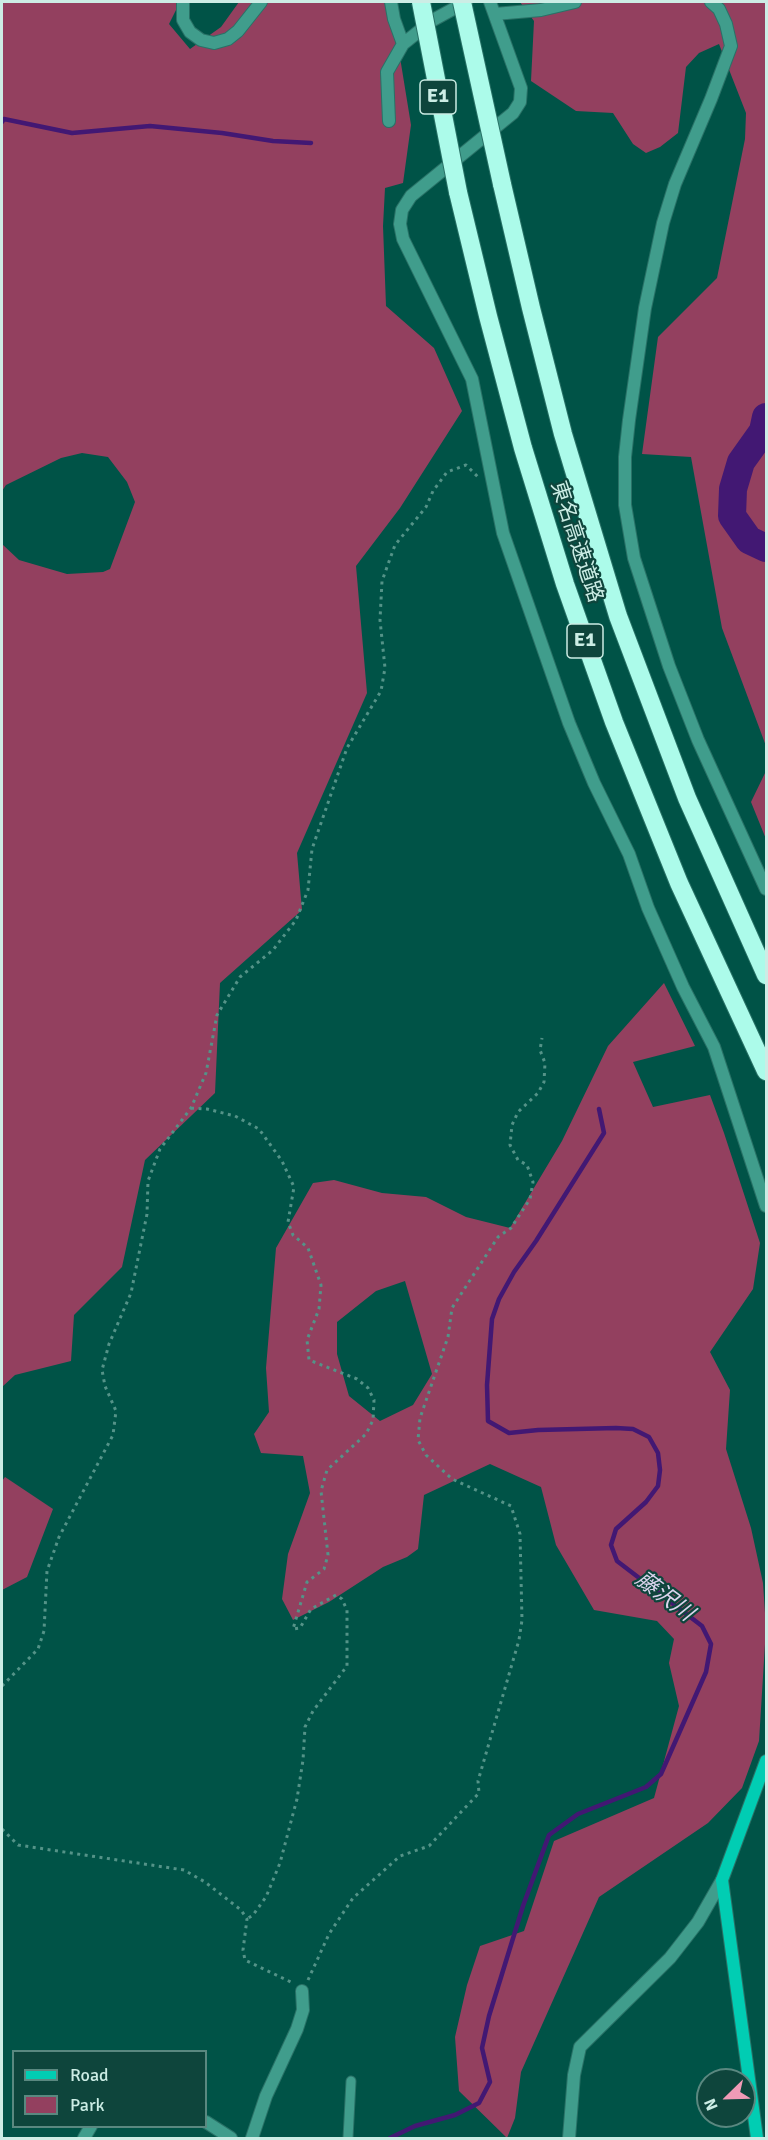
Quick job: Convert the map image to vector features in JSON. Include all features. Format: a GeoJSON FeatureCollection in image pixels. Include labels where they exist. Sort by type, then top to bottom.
{"type":"FeatureCollection","features":[{"type":"Feature","properties":{"kind":"highway","name":"東名高速道路"},"geometry":{"type":"LineString","coordinates":[[421,2],[458,192],[488,316],[523,448],[565,584],[614,722],[680,883],[766,1071]]}},
{"type":"Feature","properties":{"kind":"highway","name":"東名高速道路"},"geometry":{"type":"LineString","coordinates":[[464,2],[502,184],[531,308],[563,434],[618,616],[687,798],[766,975]]}},
{"type":"Feature","properties":{"kind":"street"},"geometry":{"type":"LineString","coordinates":[[183,2],[183,20],[190,32],[201,40],[214,43],[228,39],[238,31],[261,2]]}},
{"type":"Feature","properties":{"kind":"street"},"geometry":{"type":"LineString","coordinates":[[391,2],[403,44]]}},
{"type":"Feature","properties":{"kind":"street"},"geometry":{"type":"LineString","coordinates":[[389,121],[387,72],[403,44],[433,20],[464,2]]}},
{"type":"Feature","properties":{"kind":"street"},"geometry":{"type":"LineString","coordinates":[[490,2],[521,88],[520,102],[513,113],[411,196],[402,210],[400,224],[403,239],[472,379],[503,532],[569,723],[594,783],[629,854],[648,908],[683,987],[714,1047],[766,1206]]}},
{"type":"Feature","properties":{"kind":"street"},"geometry":{"type":"LineString","coordinates":[[495,14],[541,10],[575,2]]}},
{"type":"Feature","properties":{"kind":"street"},"geometry":{"type":"LineString","coordinates":[[711,2],[718,9],[726,24],[731,46],[675,184],[663,223],[645,308],[624,457],[625,505],[634,558],[669,666],[698,740],[766,889]]}},
{"type":"Feature","properties":{"kind":"street"},"geometry":{"type":"LineString","coordinates":[[569,2139],[574,2074],[580,2047],[670,1958],[698,1922],[722,1880],[766,1761]]}},
{"type":"Feature","properties":{"kind":"street"},"geometry":{"type":"LineString","coordinates":[[722,1880],[757,2139]]}},
{"type":"Feature","properties":{"kind":"street"},"geometry":{"type":"LineString","coordinates":[[252,2139],[266,2097],[297,2029],[303,2010],[302,1991]]}},
{"type":"Feature","properties":{"kind":"street"},"geometry":{"type":"LineString","coordinates":[[207,2123],[231,2139]]}},
{"type":"Feature","properties":{"kind":"lane"},"geometry":{"type":"LineString","coordinates":[[348,2139],[351,2081]]}},
{"type":"Feature","properties":{"kind":"path"},"geometry":{"type":"LineString","coordinates":[[2,1686],[38,1648],[44,1631],[46,1571],[59,1537],[113,1434],[116,1411],[105,1386],[102,1370],[109,1344],[131,1293],[147,1214],[148,1181],[160,1149],[190,1108],[206,1073],[217,1015],[240,977],[273,950],[296,920],[308,890],[312,849],[347,748],[381,691],[385,668],[380,620],[382,580],[395,545],[426,507],[447,472],[466,465],[477,476],[492,479]]}},
{"type":"Feature","properties":{"kind":"path"},"geometry":{"type":"LineString","coordinates":[[2,1829],[18,1845],[184,1870],[204,1881],[241,1910],[247,1919],[243,1950],[245,1960],[290,1981],[302,1991],[329,1934],[353,1898],[400,1856],[429,1846],[479,1793],[478,1781],[519,1640],[522,1620],[520,1534],[511,1506],[452,1479],[426,1455],[418,1440],[420,1418],[447,1337],[452,1308],[498,1237],[511,1228],[530,1199],[533,1182],[526,1165],[518,1160],[511,1151],[510,1145],[512,1125],[518,1112],[538,1093],[544,1082],[545,1063],[540,1050],[542,1038]]}},
{"type":"Feature","properties":{"kind":"path"},"geometry":{"type":"LineString","coordinates":[[190,1108],[207,1109],[235,1116],[259,1129],[282,1161],[294,1187],[288,1222],[293,1234],[308,1248],[321,1285],[319,1309],[307,1340],[309,1360],[357,1379],[368,1388],[374,1400],[373,1420],[366,1434],[327,1470],[321,1491],[328,1555],[324,1569],[307,1582],[293,1629],[300,1628],[311,1609],[336,1595],[342,1599],[347,1610],[347,1666],[313,1711],[305,1727],[297,1799],[280,1863],[266,1897],[253,1915],[247,1919]]}},
{"type":"Feature","properties":{"kind":"green space"},"geometry":{"type":"Polygon","coordinates":[[[2,2],[180,2],[169,24],[190,49],[221,27],[239,2],[391,2],[411,125],[403,183],[385,188],[383,226],[386,306],[434,348],[462,411],[400,508],[356,566],[367,693],[297,853],[302,910],[220,983],[215,1093],[145,1160],[122,1267],[74,1315],[71,1361],[15,1375],[2,1387],[2,544],[19,560],[67,574],[103,572],[110,569],[135,502],[127,482],[108,457],[82,453],[61,458],[6,485],[2,491],[2,2]]]}},
{"type":"Feature","properties":{"kind":"green space"},"geometry":{"type":"Polygon","coordinates":[[[520,2],[766,2],[766,746],[722,628],[691,457],[642,454],[658,337],[717,278],[745,139],[746,113],[719,44],[699,53],[686,67],[678,133],[660,147],[646,153],[633,144],[613,113],[576,111],[531,81],[534,21],[520,2]]]}},
{"type":"Feature","properties":{"kind":"green space"},"geometry":{"type":"Polygon","coordinates":[[[766,771],[766,839],[751,802],[766,771]]]}},
{"type":"Feature","properties":{"kind":"green space"},"geometry":{"type":"Polygon","coordinates":[[[664,983],[695,1046],[633,1062],[653,1107],[710,1095],[760,1243],[753,1289],[710,1352],[730,1390],[726,1449],[751,1528],[763,1583],[766,1628],[759,1741],[742,1788],[708,1823],[599,1897],[521,2072],[515,2118],[507,2138],[459,2091],[455,2037],[467,1985],[480,1946],[524,1931],[554,1841],[654,1798],[679,1706],[669,1663],[674,1639],[657,1621],[594,1610],[556,1545],[541,1487],[490,1464],[424,1495],[418,1549],[407,1557],[383,1567],[329,1602],[293,1620],[282,1599],[288,1554],[310,1493],[303,1456],[261,1453],[254,1434],[269,1412],[266,1368],[276,1248],[313,1183],[334,1180],[382,1193],[426,1197],[466,1217],[510,1228],[562,1141],[608,1046],[664,983]],[[405,1281],[376,1291],[337,1322],[337,1354],[349,1396],[380,1421],[413,1405],[432,1374],[405,1281]]]}},
{"type":"Feature","properties":{"kind":"green space"},"geometry":{"type":"Polygon","coordinates":[[[5,1477],[53,1509],[27,1577],[2,1590],[2,1481],[5,1477]]]}},
{"type":"Feature","properties":{"kind":"waterway"},"geometry":{"type":"LineString","coordinates":[[2,122],[4,119],[72,133],[150,126],[273,141],[311,143]]}},
{"type":"Feature","properties":{"kind":"waterway","name":"藤沢川"},"geometry":{"type":"LineString","coordinates":[[766,417],[763,431],[741,462],[733,489],[732,516],[749,540],[766,548]]}},
{"type":"Feature","properties":{"kind":"waterway","name":"藤沢川"},"geometry":{"type":"LineString","coordinates":[[390,2138],[415,2126],[455,2115],[479,2103],[490,2082],[482,2048],[489,2016],[523,1906],[549,1835],[578,1814],[646,1787],[661,1774],[706,1672],[711,1644],[702,1626],[617,1561],[611,1545],[616,1529],[646,1502],[658,1486],[660,1470],[658,1453],[649,1437],[633,1429],[616,1428],[509,1433],[488,1421],[487,1385],[492,1319],[499,1299],[604,1133],[599,1109]]}}]}
